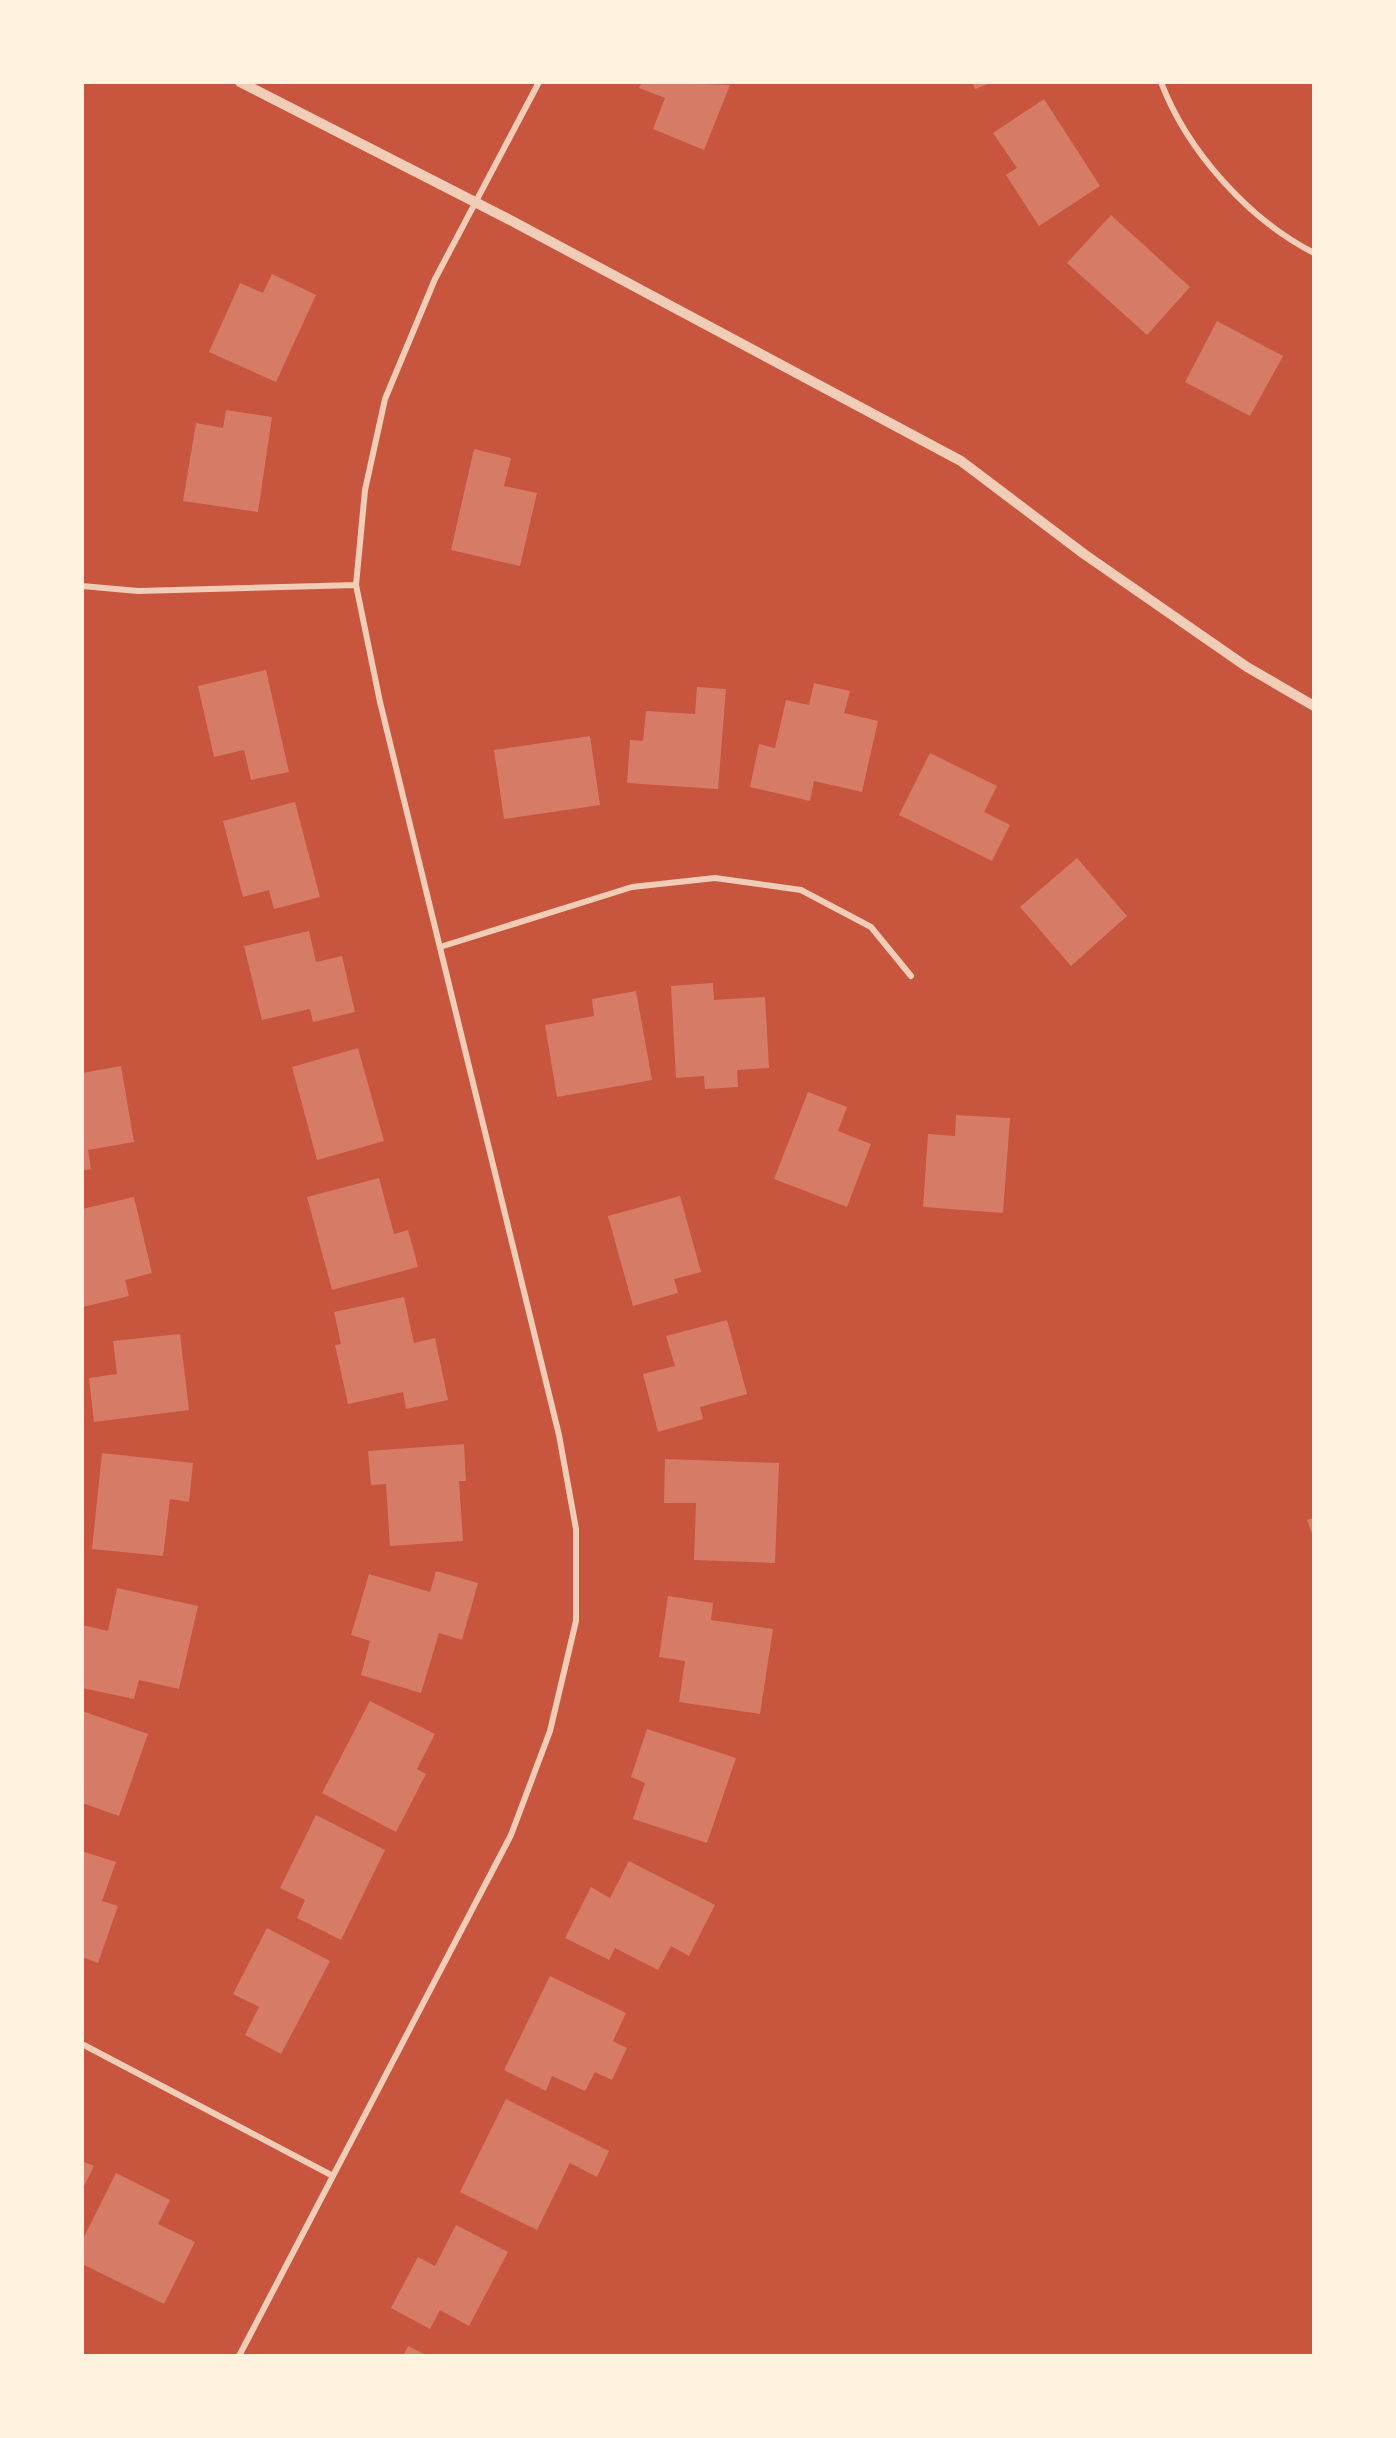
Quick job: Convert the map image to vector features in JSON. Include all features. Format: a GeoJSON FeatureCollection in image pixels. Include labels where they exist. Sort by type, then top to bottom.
{"type":"FeatureCollection","features":[{"type":"Feature","properties":{"kind":"street"},"geometry":{"type":"LineString","coordinates":[[240,82],[476,204],[961,461],[1094,561],[1247,667],[1314,706]]}},
{"type":"Feature","properties":{"kind":"street"},"geometry":{"type":"LineString","coordinates":[[239,2355],[511,1835],[550,1731],[576,1621],[576,1529],[559,1435],[380,702],[356,585],[365,490],[385,399],[435,279],[539,82]]}},
{"type":"Feature","properties":{"kind":"street"},"geometry":{"type":"LineString","coordinates":[[1161,82],[1171,110],[1224,184],[1287,239],[1314,253]]}},
{"type":"Feature","properties":{"kind":"street"},"geometry":{"type":"LineString","coordinates":[[82,586],[138,591],[356,585]]}},
{"type":"Feature","properties":{"kind":"street"},"geometry":{"type":"LineString","coordinates":[[440,947],[632,887],[715,878],[801,890],[872,927],[911,976]]}},
{"type":"Feature","properties":{"kind":"street"},"geometry":{"type":"LineString","coordinates":[[82,2044],[333,2176]]}},
{"type":"Feature","properties":{"kind":"building"},"geometry":{"type":"Polygon","coordinates":[[[642,82],[730,85],[704,150],[653,129],[665,98],[639,88],[642,82]]]}},
{"type":"Feature","properties":{"kind":"building"},"geometry":{"type":"Polygon","coordinates":[[[972,82],[991,82],[991,83],[975,89],[972,82]]]}},
{"type":"Feature","properties":{"kind":"building"},"geometry":{"type":"Polygon","coordinates":[[[1044,99],[1100,186],[1039,226],[1006,175],[1017,168],[993,133],[1044,99]]]}},
{"type":"Feature","properties":{"kind":"building"},"geometry":{"type":"Polygon","coordinates":[[[1111,215],[1190,287],[1147,335],[1067,263],[1111,215]]]}},
{"type":"Feature","properties":{"kind":"building"},"geometry":{"type":"Polygon","coordinates":[[[272,274],[316,295],[276,382],[209,352],[240,283],[263,293],[272,274]]]}},
{"type":"Feature","properties":{"kind":"building"},"geometry":{"type":"Polygon","coordinates":[[[1217,321],[1283,356],[1250,416],[1185,382],[1217,321]]]}},
{"type":"Feature","properties":{"kind":"building"},"geometry":{"type":"Polygon","coordinates":[[[226,410],[272,417],[258,512],[183,501],[196,423],[223,428],[226,410]]]}},
{"type":"Feature","properties":{"kind":"building"},"geometry":{"type":"Polygon","coordinates":[[[474,449],[511,458],[504,486],[537,493],[520,566],[451,550],[474,449]]]}},
{"type":"Feature","properties":{"kind":"building"},"geometry":{"type":"Polygon","coordinates":[[[266,670],[289,772],[251,780],[244,750],[214,757],[198,686],[266,670]]]}},
{"type":"Feature","properties":{"kind":"building"},"geometry":{"type":"Polygon","coordinates":[[[814,683],[850,691],[844,713],[878,721],[862,792],[814,781],[810,801],[750,787],[759,744],[775,748],[786,700],[809,705],[814,683]]]}},
{"type":"Feature","properties":{"kind":"building"},"geometry":{"type":"Polygon","coordinates":[[[697,687],[726,689],[718,789],[627,783],[630,740],[643,741],[646,711],[695,714],[697,687]]]}},
{"type":"Feature","properties":{"kind":"building"},"geometry":{"type":"Polygon","coordinates":[[[590,736],[600,805],[504,819],[494,750],[590,736]]]}},
{"type":"Feature","properties":{"kind":"building"},"geometry":{"type":"Polygon","coordinates":[[[930,753],[997,786],[984,812],[1010,825],[992,861],[899,815],[930,753]]]}},
{"type":"Feature","properties":{"kind":"building"},"geometry":{"type":"Polygon","coordinates":[[[295,802],[320,897],[274,909],[269,890],[243,897],[223,821],[295,802]]]}},
{"type":"Feature","properties":{"kind":"building"},"geometry":{"type":"Polygon","coordinates":[[[1077,858],[1127,916],[1071,966],[1020,907],[1077,858]]]}},
{"type":"Feature","properties":{"kind":"building"},"geometry":{"type":"Polygon","coordinates":[[[309,931],[316,962],[342,956],[355,1012],[313,1022],[310,1009],[262,1020],[244,946],[309,931]]]}},
{"type":"Feature","properties":{"kind":"building"},"geometry":{"type":"Polygon","coordinates":[[[713,983],[714,1000],[765,997],[769,1068],[737,1070],[738,1087],[705,1089],[704,1076],[676,1078],[671,986],[713,983]]]}},
{"type":"Feature","properties":{"kind":"building"},"geometry":{"type":"Polygon","coordinates":[[[636,991],[652,1080],[557,1097],[545,1025],[594,1016],[592,999],[636,991]]]}},
{"type":"Feature","properties":{"kind":"building"},"geometry":{"type":"Polygon","coordinates":[[[358,1048],[384,1141],[317,1160],[292,1067],[358,1048]]]}},
{"type":"Feature","properties":{"kind":"building"},"geometry":{"type":"Polygon","coordinates":[[[121,1066],[134,1142],[88,1150],[91,1169],[82,1171],[82,1073],[121,1066]]]}},
{"type":"Feature","properties":{"kind":"building"},"geometry":{"type":"Polygon","coordinates":[[[808,1092],[847,1107],[838,1131],[871,1144],[847,1207],[774,1179],[808,1092]]]}},
{"type":"Feature","properties":{"kind":"building"},"geometry":{"type":"Polygon","coordinates":[[[956,1115],[1010,1118],[1003,1213],[923,1207],[928,1134],[955,1136],[956,1115]]]}},
{"type":"Feature","properties":{"kind":"building"},"geometry":{"type":"Polygon","coordinates":[[[379,1178],[394,1234],[408,1230],[418,1267],[332,1290],[307,1197],[379,1178]]]}},
{"type":"Feature","properties":{"kind":"building"},"geometry":{"type":"Polygon","coordinates":[[[680,1196],[701,1272],[674,1279],[678,1293],[633,1306],[608,1216],[680,1196]]]}},
{"type":"Feature","properties":{"kind":"building"},"geometry":{"type":"Polygon","coordinates":[[[134,1197],[152,1273],[125,1280],[129,1296],[83,1307],[82,1209],[134,1197]]]}},
{"type":"Feature","properties":{"kind":"building"},"geometry":{"type":"Polygon","coordinates":[[[404,1297],[414,1343],[435,1338],[448,1400],[406,1409],[403,1392],[348,1404],[335,1345],[341,1344],[334,1312],[404,1297]]]}},
{"type":"Feature","properties":{"kind":"building"},"geometry":{"type":"Polygon","coordinates":[[[727,1320],[747,1394],[700,1407],[703,1419],[658,1432],[643,1374],[675,1366],[666,1336],[727,1320]]]}},
{"type":"Feature","properties":{"kind":"building"},"geometry":{"type":"Polygon","coordinates":[[[180,1334],[189,1410],[94,1422],[89,1378],[117,1374],[113,1341],[180,1334]]]}},
{"type":"Feature","properties":{"kind":"building"},"geometry":{"type":"Polygon","coordinates":[[[464,1444],[466,1481],[459,1481],[463,1541],[390,1546],[386,1484],[371,1485],[368,1451],[464,1444]]]}},
{"type":"Feature","properties":{"kind":"building"},"geometry":{"type":"Polygon","coordinates":[[[102,1453],[193,1463],[189,1502],[170,1499],[163,1556],[92,1549],[102,1453]]]}},
{"type":"Feature","properties":{"kind":"building"},"geometry":{"type":"Polygon","coordinates":[[[665,1459],[779,1463],[775,1563],[694,1560],[696,1503],[664,1503],[665,1459]]]}},
{"type":"Feature","properties":{"kind":"building"},"geometry":{"type":"Polygon","coordinates":[[[1314,1518],[1314,1536],[1313,1536],[1307,1520],[1314,1518]]]}},
{"type":"Feature","properties":{"kind":"building"},"geometry":{"type":"Polygon","coordinates":[[[436,1571],[478,1583],[462,1640],[439,1633],[421,1693],[361,1675],[370,1641],[351,1635],[369,1574],[430,1592],[436,1571]]]}},
{"type":"Feature","properties":{"kind":"building"},"geometry":{"type":"Polygon","coordinates":[[[117,1588],[198,1606],[179,1689],[139,1680],[134,1699],[82,1688],[82,1625],[108,1631],[117,1588]]]}},
{"type":"Feature","properties":{"kind":"building"},"geometry":{"type":"Polygon","coordinates":[[[668,1596],[713,1603],[711,1620],[773,1629],[760,1714],[679,1702],[685,1661],[659,1657],[668,1596]]]}},
{"type":"Feature","properties":{"kind":"building"},"geometry":{"type":"Polygon","coordinates":[[[370,1701],[435,1734],[417,1769],[426,1774],[396,1832],[322,1793],[370,1701]]]}},
{"type":"Feature","properties":{"kind":"building"},"geometry":{"type":"Polygon","coordinates":[[[82,1711],[148,1734],[119,1816],[82,1803],[82,1711]]]}},
{"type":"Feature","properties":{"kind":"building"},"geometry":{"type":"Polygon","coordinates":[[[647,1729],[736,1758],[707,1843],[633,1819],[645,1783],[631,1777],[647,1729]]]}},
{"type":"Feature","properties":{"kind":"building"},"geometry":{"type":"Polygon","coordinates":[[[316,1815],[385,1850],[341,1940],[297,1918],[305,1900],[280,1888],[316,1815]]]}},
{"type":"Feature","properties":{"kind":"building"},"geometry":{"type":"Polygon","coordinates":[[[82,1851],[116,1862],[102,1901],[118,1906],[98,1963],[82,1957],[82,1851]]]}},
{"type":"Feature","properties":{"kind":"building"},"geometry":{"type":"Polygon","coordinates":[[[629,1861],[715,1905],[689,1956],[671,1946],[658,1970],[615,1948],[609,1960],[565,1938],[591,1887],[610,1898],[629,1861]]]}},
{"type":"Feature","properties":{"kind":"building"},"geometry":{"type":"Polygon","coordinates":[[[267,1928],[330,1961],[281,2054],[245,2035],[259,2007],[233,1994],[267,1928]]]}},
{"type":"Feature","properties":{"kind":"building"},"geometry":{"type":"Polygon","coordinates":[[[550,1976],[626,2013],[613,2041],[627,2048],[612,2080],[595,2072],[585,2091],[552,2076],[546,2091],[504,2070],[550,1976]]]}},
{"type":"Feature","properties":{"kind":"building"},"geometry":{"type":"Polygon","coordinates":[[[506,2099],[609,2151],[597,2177],[570,2163],[537,2230],[460,2192],[506,2099]]]}},
{"type":"Feature","properties":{"kind":"building"},"geometry":{"type":"Polygon","coordinates":[[[82,2161],[94,2166],[82,2190],[82,2161]]]}},
{"type":"Feature","properties":{"kind":"building"},"geometry":{"type":"Polygon","coordinates":[[[116,2173],[170,2200],[158,2224],[195,2242],[164,2304],[82,2264],[82,2241],[116,2173]]]}},
{"type":"Feature","properties":{"kind":"building"},"geometry":{"type":"Polygon","coordinates":[[[456,2225],[508,2252],[469,2326],[440,2310],[430,2329],[391,2308],[418,2257],[435,2266],[456,2225]]]}},
{"type":"Feature","properties":{"kind":"building"},"geometry":{"type":"Polygon","coordinates":[[[408,2346],[428,2356],[403,2356],[408,2346]]]}}]}
